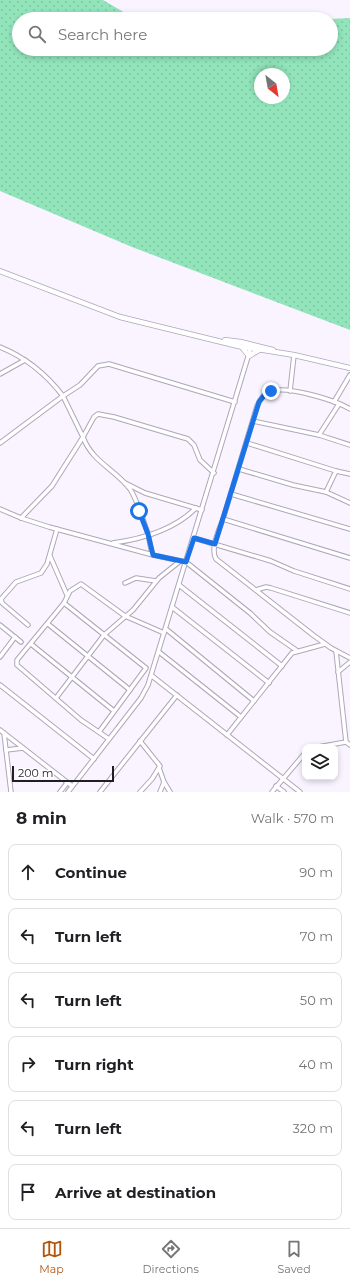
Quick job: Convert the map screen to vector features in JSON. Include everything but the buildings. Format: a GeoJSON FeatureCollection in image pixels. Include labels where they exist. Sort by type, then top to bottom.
{"type":"FeatureCollection","features":[{"type":"Feature","properties":{"kind":"street"},"geometry":{"type":"LineString","coordinates":[[0,271],[120,317],[284,354]]}},
{"type":"Feature","properties":{"kind":"street"},"geometry":{"type":"LineString","coordinates":[[213,338],[242,347],[251,346],[259,350],[294,355],[350,368]]}},
{"type":"Feature","properties":{"kind":"street"},"geometry":{"type":"LineString","coordinates":[[68,792],[141,698],[152,676],[251,346]]}},
{"type":"Feature","properties":{"kind":"street"},"geometry":{"type":"LineString","coordinates":[[0,347],[25,360],[55,386],[63,396],[90,452],[124,482],[145,493],[202,510]]}},
{"type":"Feature","properties":{"kind":"street"},"geometry":{"type":"LineString","coordinates":[[242,347],[249,356]]}},
{"type":"Feature","properties":{"kind":"street"},"geometry":{"type":"LineString","coordinates":[[249,356],[259,350]]}},
{"type":"Feature","properties":{"kind":"street"},"geometry":{"type":"LineString","coordinates":[[290,390],[294,355]]}},
{"type":"Feature","properties":{"kind":"street"},"geometry":{"type":"LineString","coordinates":[[0,374],[25,360]]}},
{"type":"Feature","properties":{"kind":"street"},"geometry":{"type":"LineString","coordinates":[[0,443],[80,385],[98,366],[109,364],[235,402]]}},
{"type":"Feature","properties":{"kind":"street"},"geometry":{"type":"LineString","coordinates":[[334,402],[350,376]]}},
{"type":"Feature","properties":{"kind":"street"},"geometry":{"type":"LineString","coordinates":[[350,409],[334,402],[290,390],[277,390],[266,393],[259,402],[215,544],[214,555],[216,559],[325,644],[350,658]]}},
{"type":"Feature","properties":{"kind":"street"},"geometry":{"type":"LineString","coordinates":[[319,435],[339,404]]}},
{"type":"Feature","properties":{"kind":"street"},"geometry":{"type":"LineString","coordinates":[[21,518],[52,486],[96,415],[114,417],[159,432],[177,435],[188,439],[194,445],[200,460],[214,473]]}},
{"type":"Feature","properties":{"kind":"street"},"geometry":{"type":"LineString","coordinates":[[253,421],[319,435],[350,445]]}},
{"type":"Feature","properties":{"kind":"street"},"geometry":{"type":"LineString","coordinates":[[247,443],[350,474]]}},
{"type":"Feature","properties":{"kind":"street"},"geometry":{"type":"LineString","coordinates":[[239,468],[294,485],[326,492],[350,502]]}},
{"type":"Feature","properties":{"kind":"street"},"geometry":{"type":"LineString","coordinates":[[326,492],[336,471]]}},
{"type":"Feature","properties":{"kind":"street"},"geometry":{"type":"LineString","coordinates":[[124,482],[135,497],[148,534],[153,555]]}},
{"type":"Feature","properties":{"kind":"street"},"geometry":{"type":"LineString","coordinates":[[230,494],[350,530]]}},
{"type":"Feature","properties":{"kind":"street"},"geometry":{"type":"LineString","coordinates":[[110,544],[148,534],[184,520],[196,508]]}},
{"type":"Feature","properties":{"kind":"street"},"geometry":{"type":"LineString","coordinates":[[0,509],[21,518],[57,529],[179,562],[186,562],[250,613],[270,632],[296,650],[305,650],[325,644]]}},
{"type":"Feature","properties":{"kind":"street"},"geometry":{"type":"LineString","coordinates":[[223,519],[350,558]]}},
{"type":"Feature","properties":{"kind":"street"},"geometry":{"type":"LineString","coordinates":[[28,625],[2,604],[1,599],[16,582],[40,573],[50,556],[57,529]]}},
{"type":"Feature","properties":{"kind":"street"},"geometry":{"type":"LineString","coordinates":[[194,538],[271,561],[294,571],[350,589]]}},
{"type":"Feature","properties":{"kind":"street"},"geometry":{"type":"LineString","coordinates":[[50,556],[67,595]]}},
{"type":"Feature","properties":{"kind":"street"},"geometry":{"type":"LineString","coordinates":[[56,698],[104,635],[133,610],[156,581],[179,562]]}},
{"type":"Feature","properties":{"kind":"street"},"geometry":{"type":"LineString","coordinates":[[125,583],[136,578],[156,581]]}},
{"type":"Feature","properties":{"kind":"street"},"geometry":{"type":"LineString","coordinates":[[109,739],[80,720],[17,665],[17,660],[48,624],[64,603],[67,595],[81,584],[125,616],[165,631],[254,701]]}},
{"type":"Feature","properties":{"kind":"street"},"geometry":{"type":"LineString","coordinates":[[179,585],[282,666]]}},
{"type":"Feature","properties":{"kind":"street"},"geometry":{"type":"LineString","coordinates":[[256,590],[266,587],[271,588],[350,613]]}},
{"type":"Feature","properties":{"kind":"street"},"geometry":{"type":"LineString","coordinates":[[64,603],[146,668],[153,671]]}},
{"type":"Feature","properties":{"kind":"street"},"geometry":{"type":"LineString","coordinates":[[172,607],[269,683]]}},
{"type":"Feature","properties":{"kind":"street"},"geometry":{"type":"LineString","coordinates":[[48,624],[130,690]]}},
{"type":"Feature","properties":{"kind":"street"},"geometry":{"type":"LineString","coordinates":[[0,626],[21,642]]}},
{"type":"Feature","properties":{"kind":"street"},"geometry":{"type":"LineString","coordinates":[[0,657],[15,637]]}},
{"type":"Feature","properties":{"kind":"street"},"geometry":{"type":"LineString","coordinates":[[31,644],[114,711]]}},
{"type":"Feature","properties":{"kind":"street"},"geometry":{"type":"LineString","coordinates":[[227,735],[296,650]]}},
{"type":"Feature","properties":{"kind":"street"},"geometry":{"type":"LineString","coordinates":[[336,651],[346,742],[350,746]]}},
{"type":"Feature","properties":{"kind":"street"},"geometry":{"type":"LineString","coordinates":[[159,652],[241,717]]}},
{"type":"Feature","properties":{"kind":"street"},"geometry":{"type":"LineString","coordinates":[[338,672],[350,662]]}},
{"type":"Feature","properties":{"kind":"street"},"geometry":{"type":"LineString","coordinates":[[99,732],[146,668]]}},
{"type":"Feature","properties":{"kind":"street"},"geometry":{"type":"LineString","coordinates":[[152,676],[300,792]]}},
{"type":"Feature","properties":{"kind":"street"},"geometry":{"type":"LineString","coordinates":[[0,685],[94,759]]}},
{"type":"Feature","properties":{"kind":"street"},"geometry":{"type":"LineString","coordinates":[[100,792],[177,695]]}},
{"type":"Feature","properties":{"kind":"street"},"geometry":{"type":"LineString","coordinates":[[0,730],[72,786]]}},
{"type":"Feature","properties":{"kind":"street"},"geometry":{"type":"LineString","coordinates":[[4,733],[11,792]]}},
{"type":"Feature","properties":{"kind":"street"},"geometry":{"type":"LineString","coordinates":[[140,741],[159,764],[164,782],[170,792]]}},
{"type":"Feature","properties":{"kind":"street"},"geometry":{"type":"LineString","coordinates":[[335,744],[346,742]]}},
{"type":"Feature","properties":{"kind":"street"},"geometry":{"type":"LineString","coordinates":[[6,750],[23,748]]}},
{"type":"Feature","properties":{"kind":"street"},"geometry":{"type":"LineString","coordinates":[[272,792],[282,778],[302,756]]}},
{"type":"Feature","properties":{"kind":"street"},"geometry":{"type":"LineString","coordinates":[[146,792],[141,790],[159,768]]}},
{"type":"Feature","properties":{"kind":"street"},"geometry":{"type":"LineString","coordinates":[[60,792],[67,782]]}},
{"type":"Feature","properties":{"kind":"street"},"geometry":{"type":"LineString","coordinates":[[160,792],[164,782]]}},
{"type":"Feature","properties":{"kind":"street"},"geometry":{"type":"LineString","coordinates":[[276,786],[284,792]]}},
{"type":"Feature","properties":{"kind":"green space"},"geometry":{"type":"Polygon","coordinates":[[[0,0],[103,0],[124,12],[12,12],[12,56],[338,56],[338,19],[350,18],[350,330],[132,247],[0,191],[0,0]]]}},
{"type":"Feature","properties":{"kind":"route"},"geometry":{"type":"LineString","coordinates":[[139,511],[148,534],[150,550],[153,555],[179,562],[186,562],[194,538],[215,544],[247,443],[257,406],[262,397],[271,391]]}}]}
